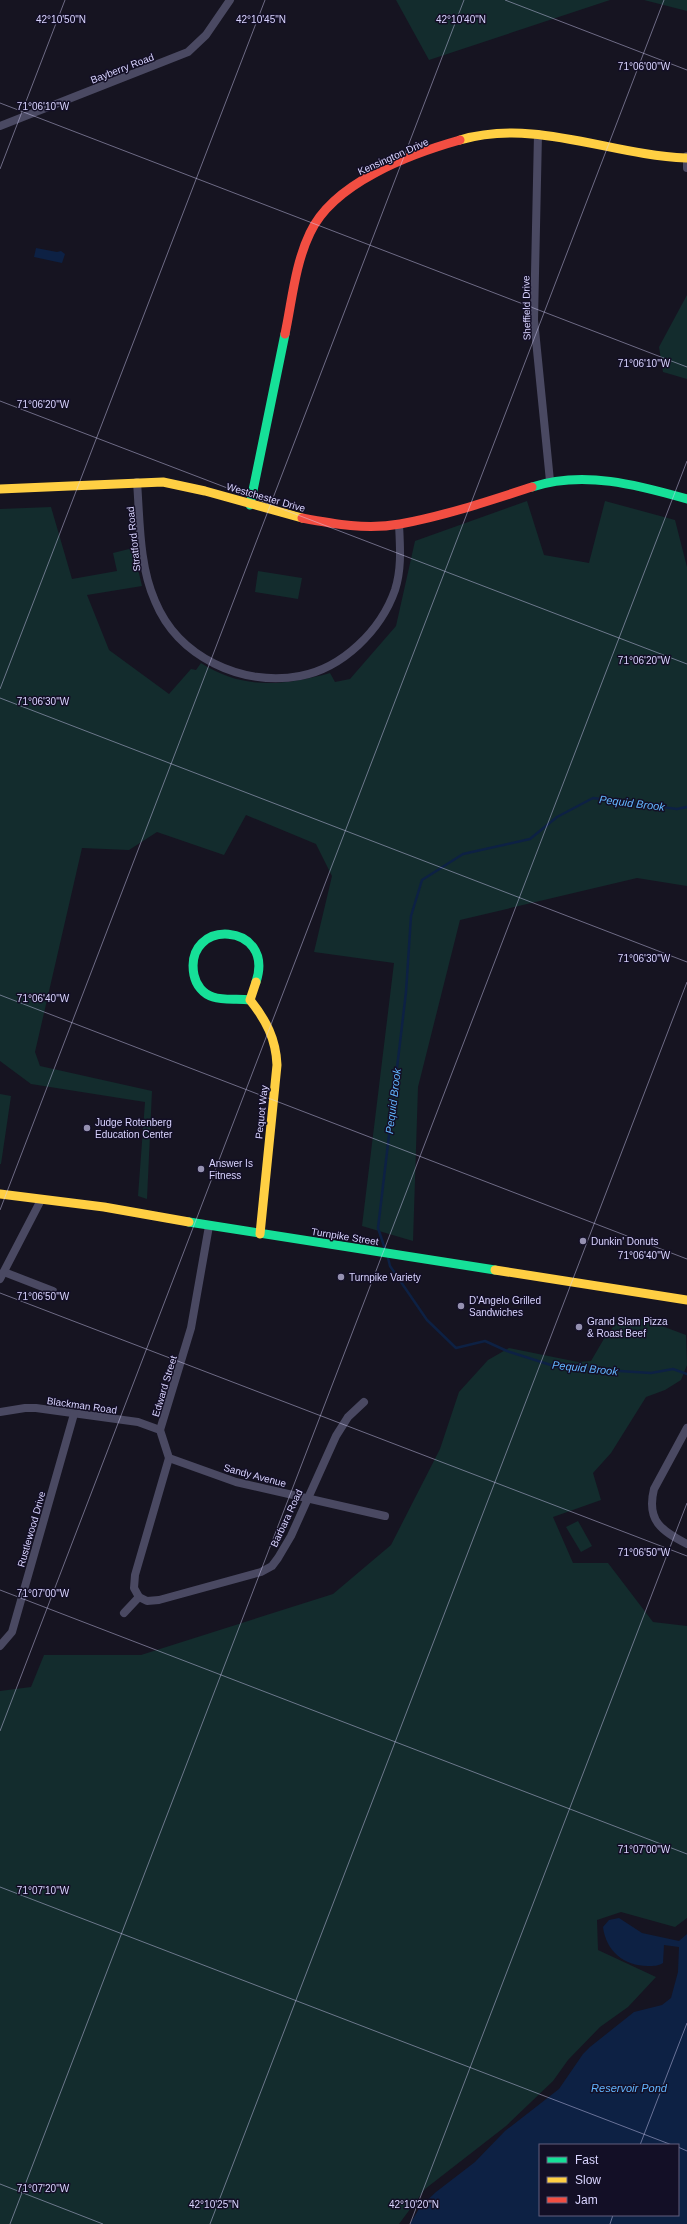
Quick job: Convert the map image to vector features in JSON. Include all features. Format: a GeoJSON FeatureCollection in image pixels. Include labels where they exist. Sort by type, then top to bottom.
{"type":"FeatureCollection","features":[{"type":"Feature","properties":{"kind":"street","name":"Bayberry Road"},"geometry":{"type":"LineString","coordinates":[[0,126],[188,52],[206,35],[230,0]]}},
{"type":"Feature","properties":{"kind":"street","name":"Kensington Drive"},"geometry":{"type":"LineString","coordinates":[[250,505],[298,265],[305,243],[321,215],[339,198],[364,180],[416,156],[467,138],[502,133],[538,134],[660,156],[687,157],[687,168]]}},
{"type":"Feature","properties":{"kind":"street","name":"Sheffield Drive"},"geometry":{"type":"LineString","coordinates":[[538,134],[534,320],[550,481]]}},
{"type":"Feature","properties":{"kind":"street","name":"Westchester Drive"},"geometry":{"type":"LineString","coordinates":[[0,489],[162,482],[182,485],[288,516],[338,525],[367,526],[399,524],[489,501],[550,481],[574,479],[638,485],[687,499]]}},
{"type":"Feature","properties":{"kind":"street","name":"Stratford Road"},"geometry":{"type":"LineString","coordinates":[[137,482],[142,547],[147,578],[155,602],[167,624],[183,642],[198,654],[219,666],[237,673],[257,677],[300,676],[320,669],[356,647],[373,630],[386,610],[395,590],[400,571],[399,524]]}},
{"type":"Feature","properties":{"kind":"street"},"geometry":{"type":"LineString","coordinates":[[220,933],[228,933],[243,937],[255,948],[260,967],[250,1000],[217,998],[202,990],[194,976],[193,967],[198,947],[205,940],[220,933]]}},
{"type":"Feature","properties":{"kind":"street","name":"Pequot Way"},"geometry":{"type":"LineString","coordinates":[[250,1000],[271,1029],[277,1055],[260,1234]]}},
{"type":"Feature","properties":{"kind":"street","name":"Turnpike Street"},"geometry":{"type":"LineString","coordinates":[[0,1194],[104,1208],[209,1226],[687,1300]]}},
{"type":"Feature","properties":{"kind":"street"},"geometry":{"type":"LineString","coordinates":[[41,1200],[2,1275],[53,1291]]}},
{"type":"Feature","properties":{"kind":"street","name":"Edward Street"},"geometry":{"type":"LineString","coordinates":[[169,1458],[160,1430],[191,1328],[209,1226]]}},
{"type":"Feature","properties":{"kind":"street","name":"Barbara Road"},"geometry":{"type":"LineString","coordinates":[[139,1597],[147,1601],[159,1600],[260,1572],[272,1566],[291,1536],[306,1498],[336,1436],[348,1417],[364,1402]]}},
{"type":"Feature","properties":{"kind":"street","name":"Blackman Road"},"geometry":{"type":"LineString","coordinates":[[0,1412],[25,1408],[138,1422],[160,1430]]}},
{"type":"Feature","properties":{"kind":"street","name":"Rustlewood Drive"},"geometry":{"type":"LineString","coordinates":[[0,1646],[12,1632],[74,1414]]}},
{"type":"Feature","properties":{"kind":"street"},"geometry":{"type":"LineString","coordinates":[[687,1428],[654,1489],[651,1500],[656,1523],[668,1533],[687,1544]]}},
{"type":"Feature","properties":{"kind":"street"},"geometry":{"type":"LineString","coordinates":[[124,1613],[139,1597],[134,1588],[135,1575],[169,1458]]}},
{"type":"Feature","properties":{"kind":"street","name":"Sandy Avenue"},"geometry":{"type":"LineString","coordinates":[[169,1458],[236,1482],[386,1516]]}},
{"type":"Feature","properties":{"kind":"green space"},"geometry":{"type":"Polygon","coordinates":[[[396,0],[610,0],[429,60],[396,0]]]}},
{"type":"Feature","properties":{"kind":"green space"},"geometry":{"type":"Polygon","coordinates":[[[644,0],[687,0],[687,11],[644,0]]]}},
{"type":"Feature","properties":{"kind":"green space"},"geometry":{"type":"Polygon","coordinates":[[[687,295],[687,379],[663,372],[659,347],[687,295]]]}},
{"type":"Feature","properties":{"kind":"green space"},"geometry":{"type":"Polygon","coordinates":[[[527,501],[544,555],[589,563],[605,501],[675,520],[687,567],[687,886],[637,878],[460,920],[418,1087],[413,1241],[362,1226],[394,963],[314,952],[332,876],[316,844],[246,815],[224,855],[157,832],[129,850],[82,848],[35,1052],[40,1066],[152,1091],[147,1199],[138,1196],[145,1102],[31,1084],[0,1061],[0,509],[51,507],[72,579],[117,571],[113,553],[133,548],[142,586],[87,595],[109,650],[169,694],[191,669],[196,670],[201,663],[232,678],[264,683],[296,681],[330,673],[335,682],[350,679],[396,626],[415,541],[527,501]]]}},
{"type":"Feature","properties":{"kind":"green space"},"geometry":{"type":"Polygon","coordinates":[[[258,571],[302,578],[298,599],[255,592],[258,571]]]}},
{"type":"Feature","properties":{"kind":"green space"},"geometry":{"type":"Polygon","coordinates":[[[0,1094],[11,1096],[1,1164],[0,1164],[0,1094]]]}},
{"type":"Feature","properties":{"kind":"green space"},"geometry":{"type":"Polygon","coordinates":[[[643,1319],[686,1335],[687,1365],[681,1380],[665,1390],[646,1397],[611,1453],[593,1473],[601,1500],[553,1517],[573,1563],[608,1563],[653,1622],[687,1626],[687,1918],[675,1927],[621,1912],[597,1920],[598,1950],[656,1977],[628,2007],[600,2027],[568,2060],[553,2081],[506,2126],[425,2189],[399,2224],[0,2224],[0,1691],[31,1687],[44,1655],[141,1655],[333,1594],[391,1545],[440,1449],[459,1392],[488,1360],[509,1348],[578,1362],[591,1361],[605,1337],[617,1322],[643,1319]]]}},
{"type":"Feature","properties":{"kind":"green space"},"geometry":{"type":"Polygon","coordinates":[[[578,1521],[592,1546],[581,1552],[566,1527],[578,1521]]]}},
{"type":"Feature","properties":{"kind":"water"},"geometry":{"type":"Polygon","coordinates":[[[36,248],[57,252],[61,251],[65,254],[62,263],[34,257],[36,248]]]}},
{"type":"Feature","properties":{"kind":"water","name":"Reservoir Pond"},"geometry":{"type":"Polygon","coordinates":[[[619,1918],[642,1933],[679,1941],[687,1934],[687,2224],[410,2224],[420,2207],[436,2192],[475,2162],[505,2131],[559,2089],[583,2054],[590,2047],[634,2012],[662,2005],[671,1998],[678,1972],[679,1947],[664,1945],[663,1963],[659,1965],[648,1966],[631,1963],[618,1956],[612,1950],[605,1936],[603,1927],[609,1920],[619,1918]]]}},
{"type":"Feature","properties":{"kind":"waterway","name":"Pequid Brook"},"geometry":{"type":"LineString","coordinates":[[385,1249],[378,1228],[406,992],[411,916],[422,880],[463,854],[530,839],[557,817],[593,798],[677,809],[687,807]]}},
{"type":"Feature","properties":{"kind":"waterway","name":"Pequid Brook"},"geometry":{"type":"LineString","coordinates":[[388,1258],[390,1266],[427,1320],[456,1348],[485,1341],[507,1351],[557,1367],[651,1373],[673,1369],[687,1374]]}},
{"type":"Feature","properties":{"kind":"traffic: fast"},"geometry":{"type":"LineString","coordinates":[[250,505],[285,334]]}},
{"type":"Feature","properties":{"kind":"traffic: fast"},"geometry":{"type":"LineString","coordinates":[[532,487],[551,482],[571,480],[610,481],[687,499]]}},
{"type":"Feature","properties":{"kind":"traffic: fast"},"geometry":{"type":"LineString","coordinates":[[250,1000],[222,999],[206,994],[200,989],[195,979],[194,956],[202,943],[214,936],[228,934],[242,938],[253,947],[259,962],[256,982]]}},
{"type":"Feature","properties":{"kind":"traffic: fast"},"geometry":{"type":"LineString","coordinates":[[189,1222],[495,1270]]}},
{"type":"Feature","properties":{"kind":"traffic: slow"},"geometry":{"type":"LineString","coordinates":[[460,140],[488,134],[517,133],[545,135],[629,151],[686,158]]}},
{"type":"Feature","properties":{"kind":"traffic: slow"},"geometry":{"type":"LineString","coordinates":[[0,489],[163,482],[205,491],[302,518]]}},
{"type":"Feature","properties":{"kind":"traffic: slow"},"geometry":{"type":"LineString","coordinates":[[256,982],[250,1000],[261,1015],[269,1030],[275,1047],[277,1065],[260,1234]]}},
{"type":"Feature","properties":{"kind":"traffic: slow"},"geometry":{"type":"LineString","coordinates":[[0,1194],[104,1207],[189,1222]]}},
{"type":"Feature","properties":{"kind":"traffic: slow"},"geometry":{"type":"LineString","coordinates":[[495,1270],[687,1300]]}},
{"type":"Feature","properties":{"kind":"traffic: jam"},"geometry":{"type":"LineString","coordinates":[[285,334],[294,283],[301,257],[310,233],[321,215],[336,199],[354,185],[375,173],[419,153],[460,140]]}},
{"type":"Feature","properties":{"kind":"traffic: jam"},"geometry":{"type":"LineString","coordinates":[[302,518],[351,526],[388,526],[417,521],[483,503],[532,487]]}},
{"type":"Feature","properties":{"kind":"place","name":"Judge Rotenberg Education Center"},"geometry":{"type":"Point","coordinates":[87,1128]}},
{"type":"Feature","properties":{"kind":"place","name":"Answer Is Fitness"},"geometry":{"type":"Point","coordinates":[201,1169]}},
{"type":"Feature","properties":{"kind":"place","name":"Dunkin' Donuts"},"geometry":{"type":"Point","coordinates":[583,1241]}},
{"type":"Feature","properties":{"kind":"place","name":"Turnpike Variety"},"geometry":{"type":"Point","coordinates":[341,1277]}},
{"type":"Feature","properties":{"kind":"place","name":"D'Angelo Grilled Sandwiches"},"geometry":{"type":"Point","coordinates":[461,1306]}},
{"type":"Feature","properties":{"kind":"place","name":"Grand Slam Pizza & Roast Beef"},"geometry":{"type":"Point","coordinates":[579,1327]}}]}
